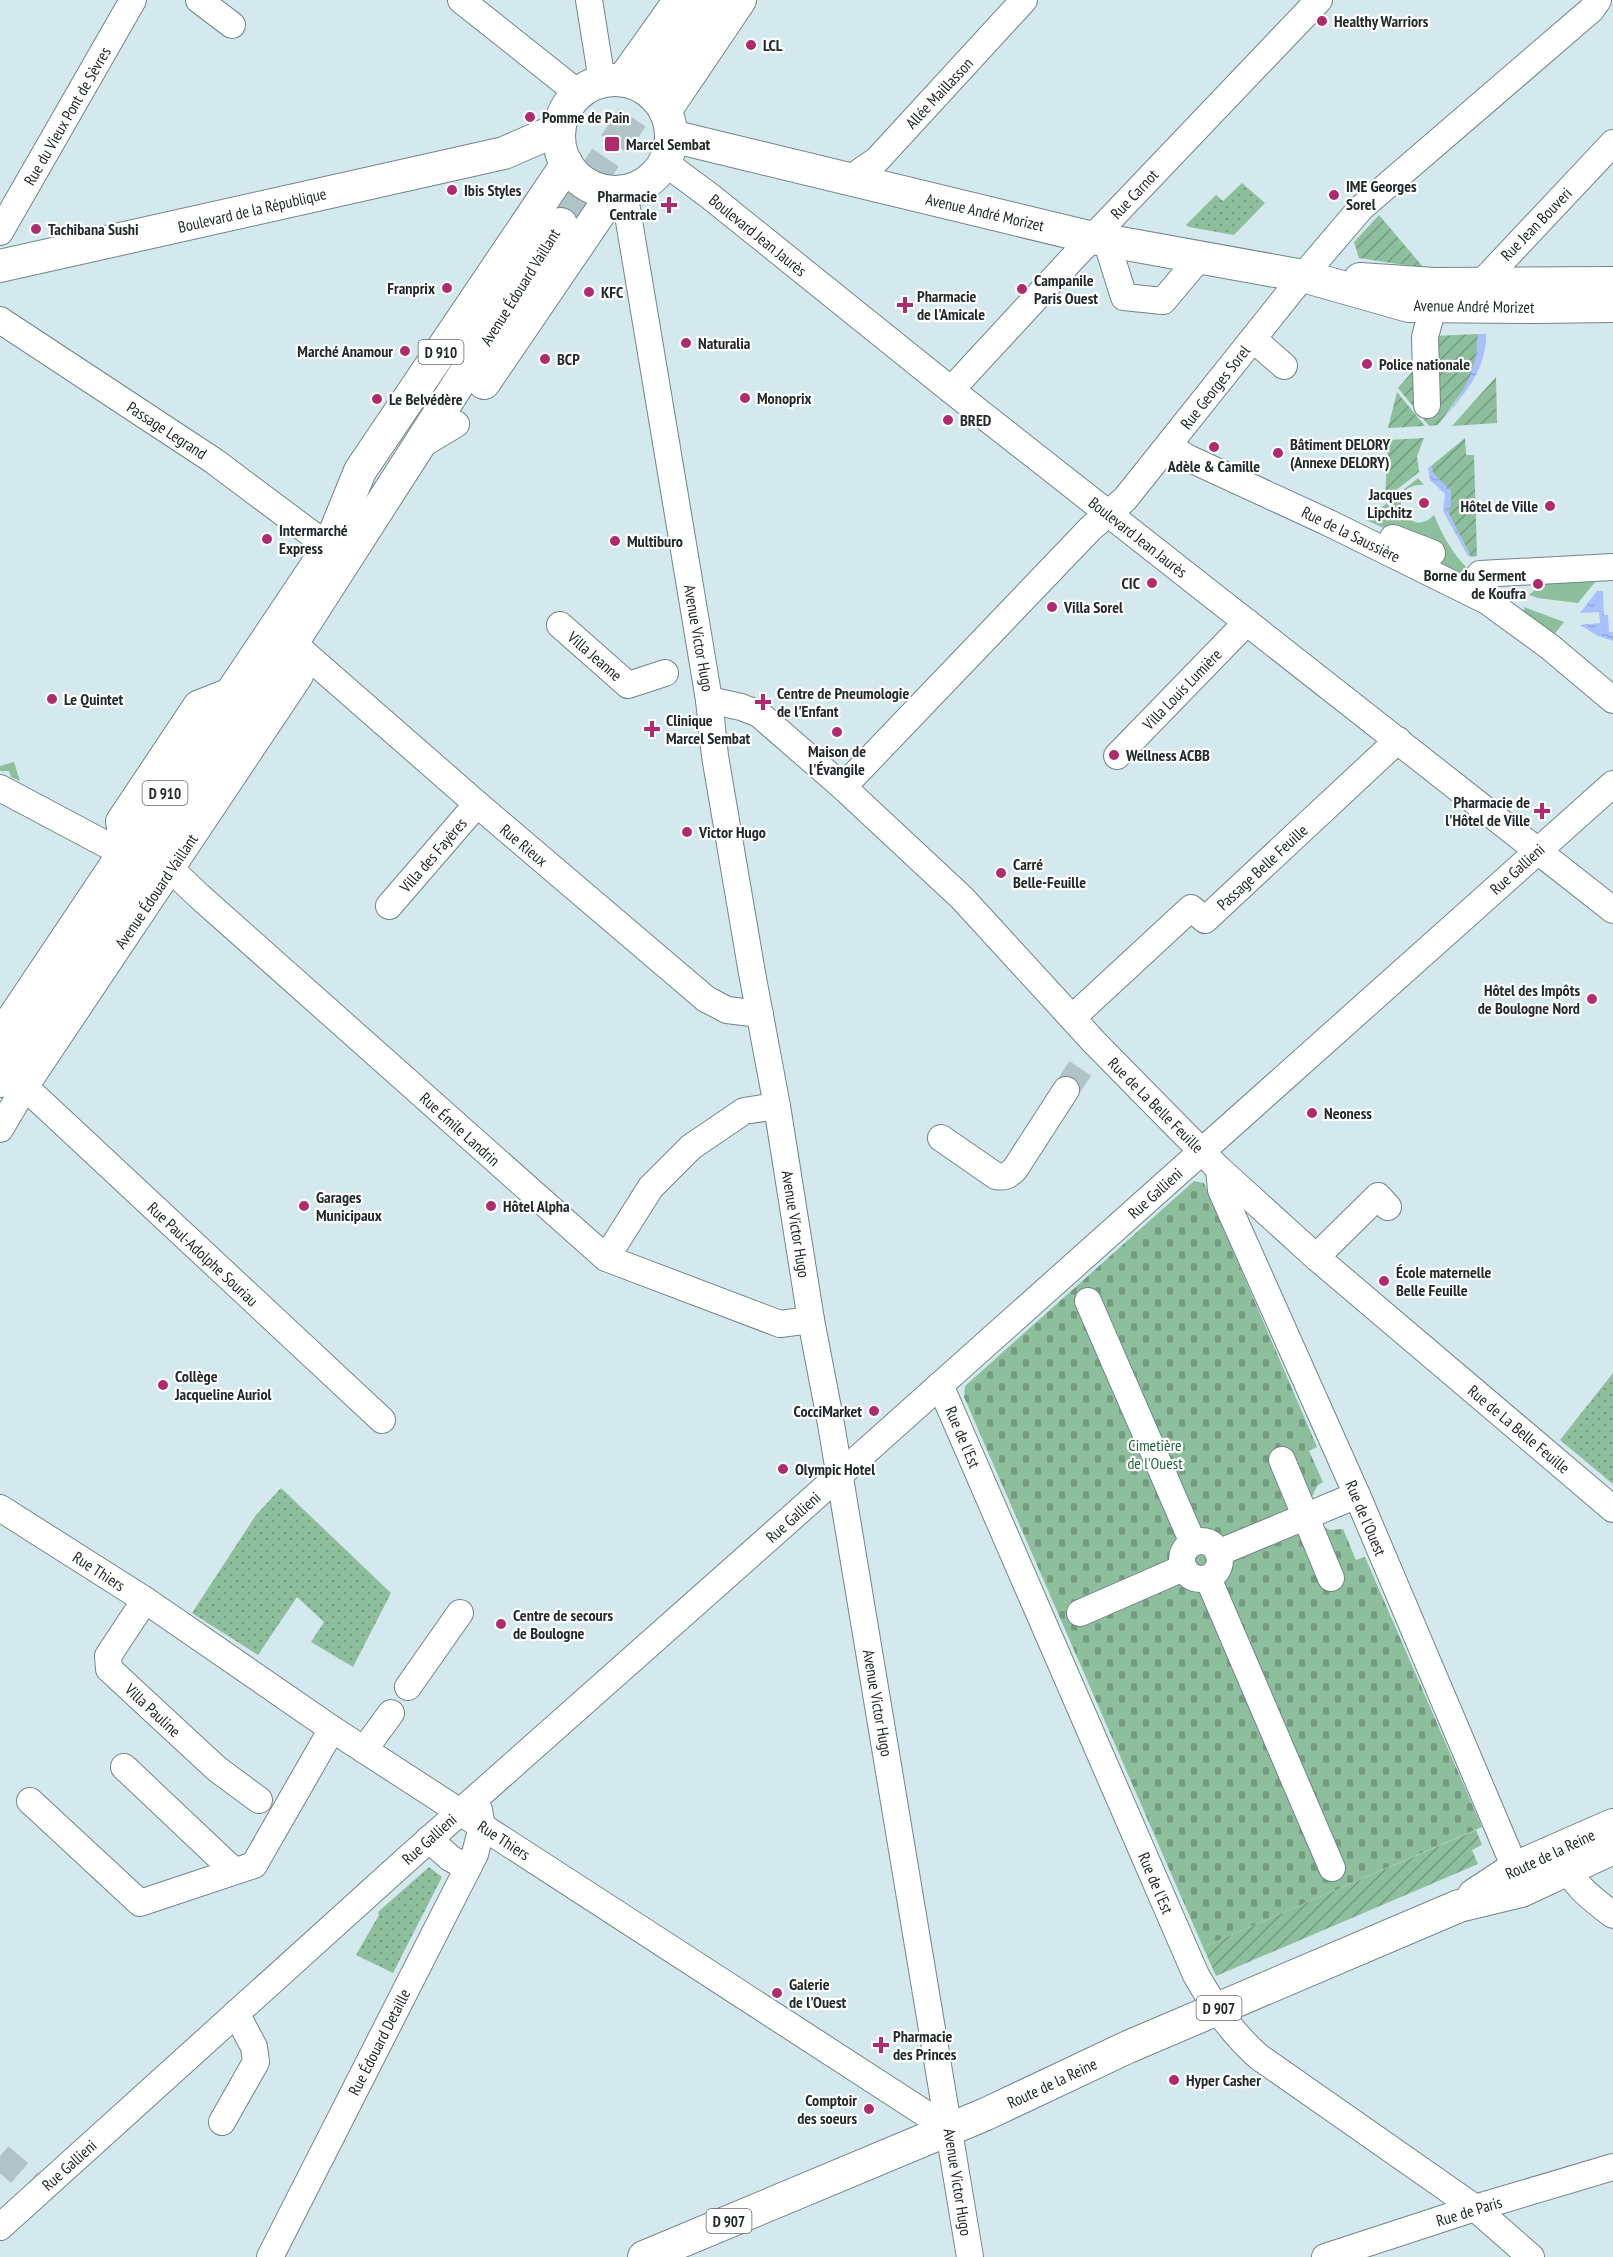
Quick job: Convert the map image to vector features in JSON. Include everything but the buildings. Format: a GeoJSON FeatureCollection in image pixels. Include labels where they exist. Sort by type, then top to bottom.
{"type":"FeatureCollection","features":[{"type":"Feature","properties":{"kind":"main road"},"geometry":{"type":"LineString","coordinates":[[680,0],[601,85],[562,116],[562,148],[576,176],[587,184],[600,190],[619,191],[636,188],[647,181],[667,136],[740,0]]}},
{"type":"Feature","properties":{"kind":"main road"},"geometry":{"type":"LineString","coordinates":[[708,0],[664,70],[714,0]]}},
{"type":"Feature","properties":{"kind":"main road"},"geometry":{"type":"LineString","coordinates":[[601,85],[636,84],[648,90],[658,99],[667,136]]}},
{"type":"Feature","properties":{"kind":"main road","name":"Avenue André Morizet"},"geometry":{"type":"LineString","coordinates":[[667,136],[1100,239],[1303,276],[1409,306],[1452,295],[1613,283]]}},
{"type":"Feature","properties":{"kind":"main road","name":"Boulevard de la République"},"geometry":{"type":"LineString","coordinates":[[0,266],[504,153],[562,148]]}},
{"type":"Feature","properties":{"kind":"main road","name":"Avenue Édouard Vaillant"},"geometry":{"type":"LineString","coordinates":[[329,547],[360,471],[562,148]]}},
{"type":"Feature","properties":{"kind":"main road","name":"Avenue Édouard Vaillant"},"geometry":{"type":"LineString","coordinates":[[267,682],[302,651],[456,424],[619,191]]}},
{"type":"Feature","properties":{"kind":"main road","name":"Avenue Édouard Vaillant"},"geometry":{"type":"LineString","coordinates":[[10,1067],[150,859],[267,682],[561,224],[372,480],[235,689],[150,859]]}},
{"type":"Feature","properties":{"kind":"main road","name":"Avenue André Morizet"},"geometry":{"type":"LineString","coordinates":[[1452,295],[1613,306]]}},
{"type":"Feature","properties":{"kind":"main road","name":"Route de la Reine"},"geometry":{"type":"LineString","coordinates":[[644,2257],[950,2129],[1128,2047],[1459,1906],[1521,1891],[1613,1825]]}},
{"type":"Feature","properties":{"kind":"main road","name":"Route de la Reine"},"geometry":{"type":"LineString","coordinates":[[1459,1906],[1515,1868],[1613,1848]]}},
{"type":"Feature","properties":{"kind":"street","name":"Rue du Vieux Pont de Sèvres"},"geometry":{"type":"LineString","coordinates":[[0,232],[8,206],[133,0]]}},
{"type":"Feature","properties":{"kind":"street"},"geometry":{"type":"LineString","coordinates":[[200,0],[231,25]]}},
{"type":"Feature","properties":{"kind":"street"},"geometry":{"type":"LineString","coordinates":[[461,0],[601,85]]}},
{"type":"Feature","properties":{"kind":"street"},"geometry":{"type":"LineString","coordinates":[[589,0],[601,85]]}},
{"type":"Feature","properties":{"kind":"street","name":"Allée Maillasson"},"geometry":{"type":"LineString","coordinates":[[848,180],[877,160],[1024,0]]}},
{"type":"Feature","properties":{"kind":"street","name":"Rue Carnot"},"geometry":{"type":"LineString","coordinates":[[951,390],[1100,239],[1319,0]]}},
{"type":"Feature","properties":{"kind":"street","name":"Rue Georges Sorel"},"geometry":{"type":"LineString","coordinates":[[843,788],[1091,528],[1125,498],[1303,276],[1361,208],[1591,10],[1598,0]]}},
{"type":"Feature","properties":{"kind":"street","name":"Boulevard Jean Jaurès"},"geometry":{"type":"LineString","coordinates":[[667,136],[711,197],[951,390],[1613,910]]}},
{"type":"Feature","properties":{"kind":"street","name":"Rue Jean Bouveri"},"geometry":{"type":"LineString","coordinates":[[1452,295],[1613,143]]}},
{"type":"Feature","properties":{"kind":"street","name":"Avenue Victor Hugo"},"geometry":{"type":"LineString","coordinates":[[619,191],[709,700],[715,756],[777,1106],[811,1320],[970,2257]]}},
{"type":"Feature","properties":{"kind":"street"},"geometry":{"type":"LineString","coordinates":[[1100,239],[1124,297],[1162,302],[1201,256]]}},
{"type":"Feature","properties":{"kind":"street"},"geometry":{"type":"LineString","coordinates":[[1427,405],[1425,337],[1452,295]]}},
{"type":"Feature","properties":{"kind":"street","name":"Passage Legrand"},"geometry":{"type":"LineString","coordinates":[[0,320],[214,461],[329,547]]}},
{"type":"Feature","properties":{"kind":"street"},"geometry":{"type":"LineString","coordinates":[[1253,339],[1284,366]]}},
{"type":"Feature","properties":{"kind":"street"},"geometry":{"type":"LineString","coordinates":[[421,445],[456,424]]}},
{"type":"Feature","properties":{"kind":"street","name":"Rue de la Saussière"},"geometry":{"type":"LineString","coordinates":[[1168,446],[1188,458],[1329,523],[1487,601],[1550,647],[1613,700]]}},
{"type":"Feature","properties":{"kind":"street"},"geometry":{"type":"LineString","coordinates":[[1329,523],[1365,527],[1432,553]]}},
{"type":"Feature","properties":{"kind":"street"},"geometry":{"type":"LineString","coordinates":[[1480,574],[1613,567]]}},
{"type":"Feature","properties":{"kind":"street","name":"Villa Louis Lumière"},"geometry":{"type":"LineString","coordinates":[[1117,756],[1246,622]]}},
{"type":"Feature","properties":{"kind":"street","name":"Villa Jeanne"},"geometry":{"type":"LineString","coordinates":[[560,625],[628,685],[665,674]]}},
{"type":"Feature","properties":{"kind":"street","name":"Rue Rieux"},"geometry":{"type":"LineString","coordinates":[[302,651],[706,999],[727,1010],[760,1014]]}},
{"type":"Feature","properties":{"kind":"street","name":"Avenue Édouard Vaillant"},"geometry":{"type":"LineString","coordinates":[[0,1129],[10,1067],[150,859],[300,676],[302,651]]}},
{"type":"Feature","properties":{"kind":"street","name":"Rue de La Belle Feuille"},"geometry":{"type":"LineString","coordinates":[[709,700],[741,707],[759,714],[843,788],[962,898],[1072,1018],[1091,1051],[1319,1259],[1613,1509]]}},
{"type":"Feature","properties":{"kind":"street","name":"Passage Belle Feuille"},"geometry":{"type":"LineString","coordinates":[[1072,1018],[1191,908],[1205,920],[1398,740]]}},
{"type":"Feature","properties":{"kind":"street","name":"Rue Gallieni"},"geometry":{"type":"LineString","coordinates":[[0,2227],[429,1839],[1108,1234],[1166,1183],[1210,1160],[1537,852],[1613,784]]}},
{"type":"Feature","properties":{"kind":"street","name":"Rue Émile Landrin"},"geometry":{"type":"LineString","coordinates":[[0,788],[150,859],[199,896],[606,1258],[780,1324],[788,1325],[811,1320]]}},
{"type":"Feature","properties":{"kind":"street","name":"Villa des Fayères"},"geometry":{"type":"LineString","coordinates":[[389,906],[477,804]]}},
{"type":"Feature","properties":{"kind":"street"},"geometry":{"type":"LineString","coordinates":[[0,1100],[10,1067]]}},
{"type":"Feature","properties":{"kind":"street","name":"Rue Paul-Adolphe Souriau"},"geometry":{"type":"LineString","coordinates":[[10,1067],[381,1420]]}},
{"type":"Feature","properties":{"kind":"street"},"geometry":{"type":"LineString","coordinates":[[940,1138],[996,1176],[1009,1175],[1066,1090]]}},
{"type":"Feature","properties":{"kind":"street"},"geometry":{"type":"LineString","coordinates":[[606,1258],[651,1187],[691,1147],[744,1111],[777,1106]]}},
{"type":"Feature","properties":{"kind":"street","name":"Rue de l'Ouest"},"geometry":{"type":"LineString","coordinates":[[1210,1160],[1221,1190],[1357,1495],[1515,1868]]}},
{"type":"Feature","properties":{"kind":"street"},"geometry":{"type":"LineString","coordinates":[[1319,1259],[1378,1196],[1383,1211]]}},
{"type":"Feature","properties":{"kind":"street"},"geometry":{"type":"LineString","coordinates":[[1088,1301],[1193,1543]]}},
{"type":"Feature","properties":{"kind":"street","name":"Rue de l'Est"},"geometry":{"type":"LineString","coordinates":[[940,1385],[1196,1976],[1216,2009],[1236,2036],[1259,2057],[1475,2208],[1531,2257]]}},
{"type":"Feature","properties":{"kind":"street"},"geometry":{"type":"LineString","coordinates":[[1282,1460],[1331,1578]]}},
{"type":"Feature","properties":{"kind":"street"},"geometry":{"type":"LineString","coordinates":[[1218,1553],[1357,1495]]}},
{"type":"Feature","properties":{"kind":"street","name":"Rue Thiers"},"geometry":{"type":"LineString","coordinates":[[0,1508],[145,1600],[364,1750],[468,1805]]}},
{"type":"Feature","properties":{"kind":"street"},"geometry":{"type":"LineString","coordinates":[[1200,1541],[1208,1543],[1218,1553],[1218,1568],[1208,1578],[1193,1578],[1183,1568],[1183,1553],[1193,1543],[1200,1541]]}},
{"type":"Feature","properties":{"kind":"street"},"geometry":{"type":"LineString","coordinates":[[1080,1613],[1183,1568]]}},
{"type":"Feature","properties":{"kind":"street"},"geometry":{"type":"LineString","coordinates":[[1208,1578],[1332,1868]]}},
{"type":"Feature","properties":{"kind":"street","name":"Villa Pauline"},"geometry":{"type":"LineString","coordinates":[[145,1600],[108,1656],[109,1668],[217,1769],[258,1800]]}},
{"type":"Feature","properties":{"kind":"street"},"geometry":{"type":"LineString","coordinates":[[408,1687],[460,1613]]}},
{"type":"Feature","properties":{"kind":"street"},"geometry":{"type":"LineString","coordinates":[[364,1750],[390,1713]]}},
{"type":"Feature","properties":{"kind":"street"},"geometry":{"type":"LineString","coordinates":[[30,1801],[140,1903],[254,1864],[332,1729]]}},
{"type":"Feature","properties":{"kind":"street"},"geometry":{"type":"LineString","coordinates":[[124,1767],[234,1871]]}},
{"type":"Feature","properties":{"kind":"street"},"geometry":{"type":"LineString","coordinates":[[468,1805],[482,1826]]}},
{"type":"Feature","properties":{"kind":"street","name":"Rue Thiers"},"geometry":{"type":"LineString","coordinates":[[482,1826],[950,2129]]}},
{"type":"Feature","properties":{"kind":"street","name":"Rue Édouard Detaille"},"geometry":{"type":"LineString","coordinates":[[270,2257],[475,1854],[482,1826]]}},
{"type":"Feature","properties":{"kind":"street"},"geometry":{"type":"LineString","coordinates":[[429,1839],[450,1858],[468,1868]]}},
{"type":"Feature","properties":{"kind":"street"},"geometry":{"type":"LineString","coordinates":[[1562,1860],[1580,1888],[1613,1916]]}},
{"type":"Feature","properties":{"kind":"street"},"geometry":{"type":"LineString","coordinates":[[222,2122],[256,2062],[254,2048],[236,2013]]}},
{"type":"Feature","properties":{"kind":"street","name":"Rue de Paris"},"geometry":{"type":"LineString","coordinates":[[1325,2257],[1475,2208],[1613,2167]]}},
{"type":"Feature","properties":{"kind":"green space"},"geometry":{"type":"Polygon","coordinates":[[[1242,183],[1265,203],[1234,235],[1186,225],[1216,195],[1223,201],[1242,183]]]}},
{"type":"Feature","properties":{"kind":"green space"},"geometry":{"type":"Polygon","coordinates":[[[1379,215],[1424,268],[1359,258],[1354,242],[1379,215]]]}},
{"type":"Feature","properties":{"kind":"green space"},"geometry":{"type":"Polygon","coordinates":[[[1478,334],[1476,365],[1470,381],[1438,425],[1429,426],[1398,388],[1419,364],[1434,336],[1478,334]]]}},
{"type":"Feature","properties":{"kind":"green space"},"geometry":{"type":"Polygon","coordinates":[[[1496,377],[1497,423],[1452,426],[1496,377]]]}},
{"type":"Feature","properties":{"kind":"green space"},"geometry":{"type":"Polygon","coordinates":[[[1397,392],[1425,426],[1388,428],[1397,392]]]}},
{"type":"Feature","properties":{"kind":"green space"},"geometry":{"type":"Polygon","coordinates":[[[1424,438],[1417,456],[1419,472],[1385,499],[1388,440],[1424,438]]]}},
{"type":"Feature","properties":{"kind":"green space"},"geometry":{"type":"Polygon","coordinates":[[[1465,438],[1466,455],[1474,455],[1477,556],[1471,557],[1448,512],[1451,504],[1431,466],[1465,438]]]}},
{"type":"Feature","properties":{"kind":"green space"},"geometry":{"type":"Polygon","coordinates":[[[1418,478],[1424,485],[1411,487],[1403,493],[1402,510],[1415,522],[1424,522],[1434,515],[1451,548],[1476,576],[1478,590],[1402,556],[1412,541],[1366,520],[1418,478]]]}},
{"type":"Feature","properties":{"kind":"green space"},"geometry":{"type":"Polygon","coordinates":[[[1600,576],[1578,603],[1529,595],[1549,578],[1600,576]]]}},
{"type":"Feature","properties":{"kind":"green space"},"geometry":{"type":"Polygon","coordinates":[[[1524,607],[1564,622],[1550,640],[1524,623],[1524,607]]]}},
{"type":"Feature","properties":{"kind":"green space"},"geometry":{"type":"Polygon","coordinates":[[[14,762],[20,781],[11,777],[9,771],[0,771],[0,766],[14,762]]]}},
{"type":"Feature","properties":{"kind":"green space","name":"Cimetière de l'Ouest"},"geometry":{"type":"Polygon","coordinates":[[[1194,1181],[1204,1183],[1317,1447],[1309,1451],[1323,1482],[1317,1486],[1311,1499],[1324,1527],[1330,1530],[1343,1529],[1356,1560],[1365,1557],[1482,1827],[1203,1947],[964,1397],[965,1386],[1194,1181]]]}},
{"type":"Feature","properties":{"kind":"green space"},"geometry":{"type":"Polygon","coordinates":[[[1613,1373],[1613,1484],[1560,1440],[1613,1373]]]}},
{"type":"Feature","properties":{"kind":"green space"},"geometry":{"type":"Polygon","coordinates":[[[281,1488],[391,1593],[353,1667],[311,1642],[324,1622],[297,1597],[258,1655],[192,1613],[256,1515],[281,1488]]]}},
{"type":"Feature","properties":{"kind":"green space"},"geometry":{"type":"Polygon","coordinates":[[[1476,1830],[1482,1845],[1472,1850],[1478,1864],[1216,1976],[1203,1947],[1476,1830]]]}},
{"type":"Feature","properties":{"kind":"green space"},"geometry":{"type":"Polygon","coordinates":[[[429,1867],[442,1877],[393,1973],[356,1955],[379,1915],[378,1912],[429,1867]]]}},
{"type":"Feature","properties":{"kind":"water"},"geometry":{"type":"Polygon","coordinates":[[[1478,334],[1486,334],[1485,348],[1477,372],[1464,394],[1438,425],[1467,383],[1475,360],[1478,334]]]}},
{"type":"Feature","properties":{"kind":"water"},"geometry":{"type":"Polygon","coordinates":[[[1431,466],[1433,473],[1451,491],[1451,505],[1448,512],[1471,557],[1468,556],[1443,511],[1445,494],[1430,480],[1428,468],[1431,466]]]}},
{"type":"Feature","properties":{"kind":"water"},"geometry":{"type":"Polygon","coordinates":[[[1597,591],[1603,591],[1604,615],[1608,615],[1609,632],[1613,632],[1613,641],[1598,636],[1580,625],[1600,623],[1599,612],[1580,613],[1597,591]]]}},
{"type":"Feature","properties":{"kind":"tunnel"},"geometry":{"type":"LineString","coordinates":[[561,224],[664,70]]}},
{"type":"Feature","properties":{"kind":"tunnel"},"geometry":{"type":"LineString","coordinates":[[1066,1090],[1087,1058]]}},
{"type":"Feature","properties":{"kind":"tunnel"},"geometry":{"type":"LineString","coordinates":[[0,2156],[40,2191]]}},
{"type":"Feature","properties":{"kind":"place","name":"Healthy Warriors"},"geometry":{"type":"Point","coordinates":[1322,21]}},
{"type":"Feature","properties":{"kind":"place","name":"LCL"},"geometry":{"type":"Point","coordinates":[751,45]}},
{"type":"Feature","properties":{"kind":"place","name":"Pomme de Pain"},"geometry":{"type":"Point","coordinates":[530,117]}},
{"type":"Feature","properties":{"kind":"place","name":"Marcel Sembat"},"geometry":{"type":"Point","coordinates":[612,144]}},
{"type":"Feature","properties":{"kind":"place","name":"Ibis Styles"},"geometry":{"type":"Point","coordinates":[452,190]}},
{"type":"Feature","properties":{"kind":"place","name":"IME Georges Sorel"},"geometry":{"type":"Point","coordinates":[1334,195]}},
{"type":"Feature","properties":{"kind":"place","name":"Pharmacie Centrale"},"geometry":{"type":"Point","coordinates":[669,205]}},
{"type":"Feature","properties":{"kind":"place","name":"Tachibana Sushi"},"geometry":{"type":"Point","coordinates":[36,229]}},
{"type":"Feature","properties":{"kind":"place","name":"Franprix"},"geometry":{"type":"Point","coordinates":[447,288]}},
{"type":"Feature","properties":{"kind":"place","name":"Campanile Paris Ouest"},"geometry":{"type":"Point","coordinates":[1022,289]}},
{"type":"Feature","properties":{"kind":"place","name":"KFC"},"geometry":{"type":"Point","coordinates":[589,292]}},
{"type":"Feature","properties":{"kind":"place","name":"Pharmacie de l'Amicale"},"geometry":{"type":"Point","coordinates":[905,305]}},
{"type":"Feature","properties":{"kind":"place","name":"Naturalia"},"geometry":{"type":"Point","coordinates":[686,343]}},
{"type":"Feature","properties":{"kind":"place","name":"Marché Anamour"},"geometry":{"type":"Point","coordinates":[405,351]}},
{"type":"Feature","properties":{"kind":"place","name":"BCP"},"geometry":{"type":"Point","coordinates":[545,359]}},
{"type":"Feature","properties":{"kind":"place","name":"Police nationale"},"geometry":{"type":"Point","coordinates":[1367,364]}},
{"type":"Feature","properties":{"kind":"place","name":"Monoprix"},"geometry":{"type":"Point","coordinates":[745,398]}},
{"type":"Feature","properties":{"kind":"place","name":"Le Belvédère"},"geometry":{"type":"Point","coordinates":[377,399]}},
{"type":"Feature","properties":{"kind":"place","name":"BRED"},"geometry":{"type":"Point","coordinates":[948,420]}},
{"type":"Feature","properties":{"kind":"place","name":"Adèle & Camille"},"geometry":{"type":"Point","coordinates":[1214,447]}},
{"type":"Feature","properties":{"kind":"place","name":"Bâtiment DELORY (Annexe DELORY)"},"geometry":{"type":"Point","coordinates":[1278,453]}},
{"type":"Feature","properties":{"kind":"place","name":"Jacques Lipchitz"},"geometry":{"type":"Point","coordinates":[1424,503]}},
{"type":"Feature","properties":{"kind":"place","name":"Hôtel de Ville"},"geometry":{"type":"Point","coordinates":[1550,506]}},
{"type":"Feature","properties":{"kind":"place","name":"Intermarché Express"},"geometry":{"type":"Point","coordinates":[267,539]}},
{"type":"Feature","properties":{"kind":"place","name":"Multiburo"},"geometry":{"type":"Point","coordinates":[615,541]}},
{"type":"Feature","properties":{"kind":"place","name":"CIC"},"geometry":{"type":"Point","coordinates":[1152,583]}},
{"type":"Feature","properties":{"kind":"place","name":"Borne du Serment de Koufra"},"geometry":{"type":"Point","coordinates":[1538,584]}},
{"type":"Feature","properties":{"kind":"place","name":"Villa Sorel"},"geometry":{"type":"Point","coordinates":[1052,607]}},
{"type":"Feature","properties":{"kind":"place","name":"Le Quintet"},"geometry":{"type":"Point","coordinates":[52,699]}},
{"type":"Feature","properties":{"kind":"place","name":"Centre de Pneumologie de l'Enfant"},"geometry":{"type":"Point","coordinates":[763,702]}},
{"type":"Feature","properties":{"kind":"place","name":"Clinique Marcel Sembat"},"geometry":{"type":"Point","coordinates":[652,729]}},
{"type":"Feature","properties":{"kind":"place","name":"Maison de l'Évangile"},"geometry":{"type":"Point","coordinates":[837,732]}},
{"type":"Feature","properties":{"kind":"place","name":"Wellness ACBB"},"geometry":{"type":"Point","coordinates":[1114,755]}},
{"type":"Feature","properties":{"kind":"place","name":"Pharmacie de l'Hôtel de Ville"},"geometry":{"type":"Point","coordinates":[1542,811]}},
{"type":"Feature","properties":{"kind":"place","name":"Victor Hugo"},"geometry":{"type":"Point","coordinates":[687,832]}},
{"type":"Feature","properties":{"kind":"place","name":"Carré Belle-Feuille"},"geometry":{"type":"Point","coordinates":[1001,873]}},
{"type":"Feature","properties":{"kind":"place","name":"Hôtel des Impôts de Boulogne Nord"},"geometry":{"type":"Point","coordinates":[1592,999]}},
{"type":"Feature","properties":{"kind":"place","name":"Neoness"},"geometry":{"type":"Point","coordinates":[1312,1113]}},
{"type":"Feature","properties":{"kind":"place","name":"Garages Municipaux"},"geometry":{"type":"Point","coordinates":[304,1206]}},
{"type":"Feature","properties":{"kind":"place","name":"Hôtel Alpha"},"geometry":{"type":"Point","coordinates":[491,1206]}},
{"type":"Feature","properties":{"kind":"place","name":"École maternelle Belle Feuille"},"geometry":{"type":"Point","coordinates":[1384,1281]}},
{"type":"Feature","properties":{"kind":"place","name":"Collège Jacqueline Auriol"},"geometry":{"type":"Point","coordinates":[163,1385]}},
{"type":"Feature","properties":{"kind":"place","name":"CocciMarket"},"geometry":{"type":"Point","coordinates":[874,1411]}},
{"type":"Feature","properties":{"kind":"place","name":"Olympic Hotel"},"geometry":{"type":"Point","coordinates":[783,1469]}},
{"type":"Feature","properties":{"kind":"place","name":"Centre de secours de Boulogne"},"geometry":{"type":"Point","coordinates":[501,1624]}},
{"type":"Feature","properties":{"kind":"place","name":"Galerie de l'Ouest"},"geometry":{"type":"Point","coordinates":[777,1993]}},
{"type":"Feature","properties":{"kind":"place","name":"Pharmacie des Princes"},"geometry":{"type":"Point","coordinates":[881,2045]}},
{"type":"Feature","properties":{"kind":"place","name":"Hyper Casher"},"geometry":{"type":"Point","coordinates":[1174,2080]}},
{"type":"Feature","properties":{"kind":"place","name":"Comptoir des soeurs"},"geometry":{"type":"Point","coordinates":[869,2109]}}]}
